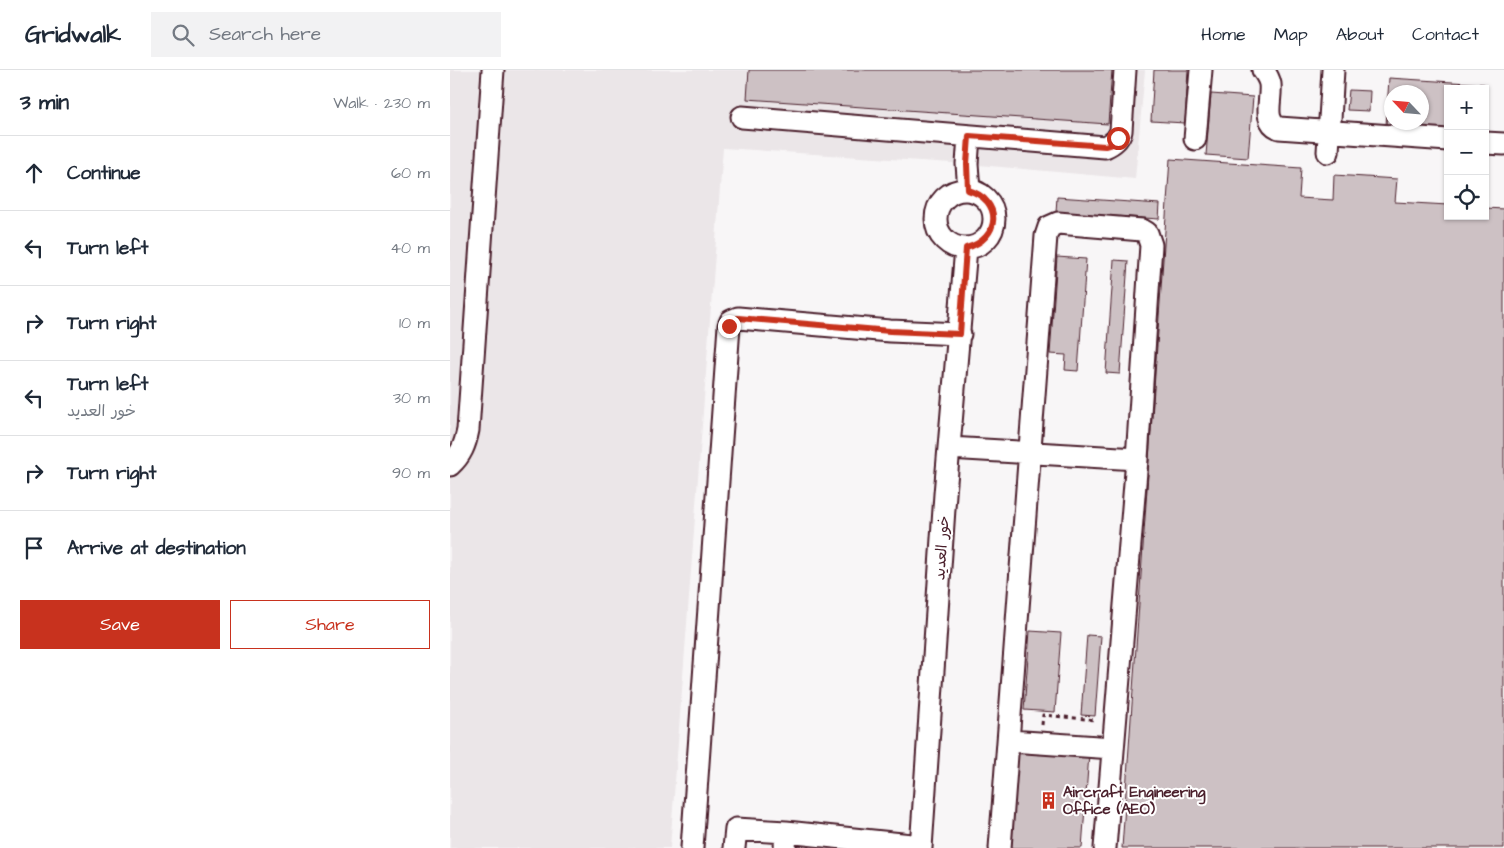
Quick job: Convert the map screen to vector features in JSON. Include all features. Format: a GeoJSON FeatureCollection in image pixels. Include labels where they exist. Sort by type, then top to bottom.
{"type":"FeatureCollection","features":[{"type":"Feature","properties":{"kind":"street"},"geometry":{"type":"LineString","coordinates":[[450,465],[460,455],[466,443],[468,430],[493,70]]}},
{"type":"Feature","properties":{"kind":"street"},"geometry":{"type":"LineString","coordinates":[[742,117],[1105,146],[1112,144],[1118,138],[1121,131],[1125,70]]}},
{"type":"Feature","properties":{"kind":"street"},"geometry":{"type":"LineString","coordinates":[[1196,138],[1200,70]]}},
{"type":"Feature","properties":{"kind":"street"},"geometry":{"type":"LineString","coordinates":[[1263,70],[1270,86],[1269,116],[1274,126],[1279,128],[1329,142],[1444,140]]}},
{"type":"Feature","properties":{"kind":"street"},"geometry":{"type":"LineString","coordinates":[[1329,142],[1333,70]]}},
{"type":"Feature","properties":{"kind":"street"},"geometry":{"type":"LineString","coordinates":[[968,190],[969,136]]}},
{"type":"Feature","properties":{"kind":"street"},"geometry":{"type":"LineString","coordinates":[[1489,143],[1504,144]]}},
{"type":"Feature","properties":{"kind":"street"},"geometry":{"type":"LineString","coordinates":[[959,190],[968,190],[977,192],[991,206],[994,215],[993,224],[990,233],[984,241],[976,246],[957,247],[948,243],[941,236],[937,228],[936,218],[942,200],[959,190]]}},
{"type":"Feature","properties":{"kind":"street"},"geometry":{"type":"LineString","coordinates":[[1000,848],[1046,236],[1049,226],[1058,223],[1136,229],[1147,234],[1150,239],[1151,258],[1137,459],[1105,848]]}},
{"type":"Feature","properties":{"kind":"street","name":"خور العديد"},"geometry":{"type":"LineString","coordinates":[[921,847],[949,448],[966,248]]}},
{"type":"Feature","properties":{"kind":"street"},"geometry":{"type":"LineString","coordinates":[[692,848],[729,326],[732,321],[738,318],[890,331],[960,334]]}},
{"type":"Feature","properties":{"kind":"street"},"geometry":{"type":"LineString","coordinates":[[949,448],[1137,459]]}},
{"type":"Feature","properties":{"kind":"street"},"geometry":{"type":"LineString","coordinates":[[1008,741],[1113,748]]}},
{"type":"Feature","properties":{"kind":"street"},"geometry":{"type":"LineString","coordinates":[[734,848],[736,829],[785,840],[921,847]]}},
{"type":"Feature","properties":{"kind":"path"},"geometry":{"type":"LineString","coordinates":[[1039,743],[1043,715],[1098,721],[1099,715],[1117,715]]}},
{"type":"Feature","properties":{"kind":"shaded area"},"geometry":{"type":"Polygon","coordinates":[[[450,70],[1145,70],[1135,179],[967,164],[723,148],[670,848],[450,848],[450,70]]]}},
{"type":"Feature","properties":{"kind":"building"},"geometry":{"type":"Polygon","coordinates":[[[749,70],[1112,70],[1108,124],[747,99],[749,70]]]}},
{"type":"Feature","properties":{"kind":"building"},"geometry":{"type":"Polygon","coordinates":[[[1154,70],[1188,70],[1185,123],[1151,121],[1154,70]]]}},
{"type":"Feature","properties":{"kind":"building"},"geometry":{"type":"Polygon","coordinates":[[[1389,78],[1484,84],[1444,85],[1444,129],[1429,128],[1429,85],[1389,85],[1389,78]]]}},
{"type":"Feature","properties":{"kind":"building"},"geometry":{"type":"Polygon","coordinates":[[[1349,90],[1370,91],[1369,111],[1347,110],[1349,90]]]}},
{"type":"Feature","properties":{"kind":"building"},"geometry":{"type":"Polygon","coordinates":[[[1211,94],[1253,97],[1248,158],[1206,155],[1211,94]]]}},
{"type":"Feature","properties":{"kind":"building"},"geometry":{"type":"Polygon","coordinates":[[[1170,159],[1301,168],[1299,198],[1333,200],[1334,175],[1397,179],[1395,202],[1444,205],[1444,220],[1489,220],[1489,208],[1504,209],[1504,848],[1122,848],[1170,159]]]}},
{"type":"Feature","properties":{"kind":"building"},"geometry":{"type":"Polygon","coordinates":[[[1057,197],[1160,204],[1159,219],[1056,212],[1057,197]]]}},
{"type":"Feature","properties":{"kind":"building"},"geometry":{"type":"Polygon","coordinates":[[[1057,257],[1086,259],[1078,371],[1065,370],[1066,355],[1050,354],[1057,257]]]}},
{"type":"Feature","properties":{"kind":"building"},"geometry":{"type":"Polygon","coordinates":[[[1114,260],[1128,261],[1120,374],[1106,373],[1114,260]]]}},
{"type":"Feature","properties":{"kind":"building"},"geometry":{"type":"Polygon","coordinates":[[[1030,631],[1061,633],[1055,712],[1024,710],[1030,631]]]}},
{"type":"Feature","properties":{"kind":"building"},"geometry":{"type":"Polygon","coordinates":[[[1087,635],[1101,636],[1095,716],[1081,715],[1087,635]]]}},
{"type":"Feature","properties":{"kind":"building","name":"Aircraft Engineering Office (AEO)"},"geometry":{"type":"Polygon","coordinates":[[[1017,750],[1089,754],[1082,848],[1010,848],[1017,750]]]}},
{"type":"Feature","properties":{"kind":"place","name":"Aircraft Engineering Office (AEO)"},"geometry":{"type":"Point","coordinates":[1049,801]}},
{"type":"Feature","properties":{"kind":"route"},"geometry":{"type":"LineString","coordinates":[[729,326],[732,321],[738,318],[890,331],[960,334],[966,248],[976,246],[984,241],[990,233],[994,215],[991,206],[985,198],[977,192],[968,190],[969,136],[1105,146],[1112,144],[1118,138]]}}]}
